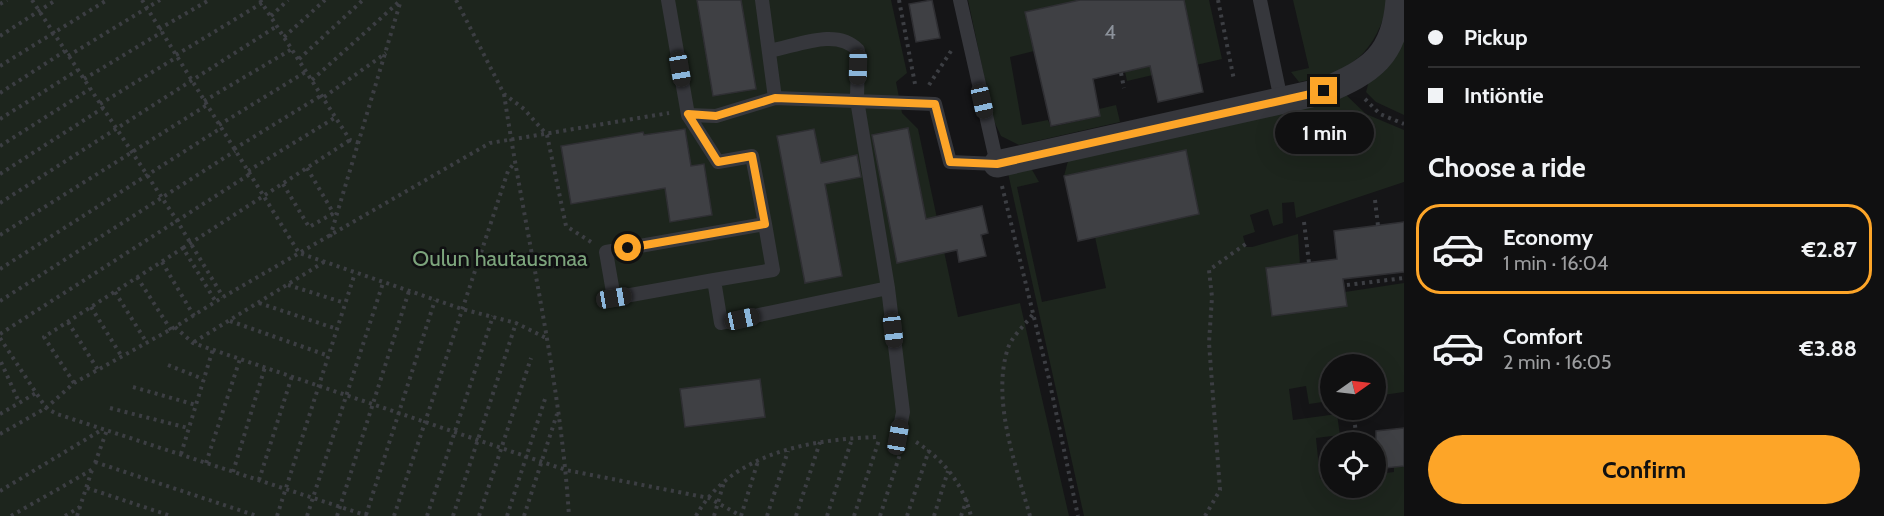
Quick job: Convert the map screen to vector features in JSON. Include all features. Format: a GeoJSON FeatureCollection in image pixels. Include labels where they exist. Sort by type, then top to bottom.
{"type":"FeatureCollection","features":[{"type":"Feature","properties":{"kind":"street"},"geometry":{"type":"LineString","coordinates":[[997,164],[1324,91],[1355,78],[1386,53],[1399,0]]}},
{"type":"Feature","properties":{"kind":"lane"},"geometry":{"type":"LineString","coordinates":[[668,0],[688,114],[718,162],[752,156],[765,224],[773,270],[614,298],[606,252],[765,224]]}},
{"type":"Feature","properties":{"kind":"lane"},"geometry":{"type":"LineString","coordinates":[[762,0],[775,98]]}},
{"type":"Feature","properties":{"kind":"lane"},"geometry":{"type":"LineString","coordinates":[[688,114],[716,116],[775,98],[935,104],[950,162],[997,164],[960,0]]}},
{"type":"Feature","properties":{"kind":"lane"},"geometry":{"type":"LineString","coordinates":[[1260,0],[1281,100]]}},
{"type":"Feature","properties":{"kind":"lane"},"geometry":{"type":"LineString","coordinates":[[769,51],[836,37],[849,41],[858,50],[857,100],[888,288],[903,412],[901,438]]}},
{"type":"Feature","properties":{"kind":"lane"},"geometry":{"type":"LineString","coordinates":[[714,280],[721,323],[888,288]]}},
{"type":"Feature","properties":{"kind":"path"},"geometry":{"type":"LineString","coordinates":[[0,4],[7,0]]}},
{"type":"Feature","properties":{"kind":"path"},"geometry":{"type":"LineString","coordinates":[[32,0],[162,197],[223,297]]}},
{"type":"Feature","properties":{"kind":"path"},"geometry":{"type":"LineString","coordinates":[[0,36],[56,0]]}},
{"type":"Feature","properties":{"kind":"path"},"geometry":{"type":"LineString","coordinates":[[0,66],[107,0]]}},
{"type":"Feature","properties":{"kind":"path"},"geometry":{"type":"LineString","coordinates":[[142,0],[299,253],[462,309],[516,323],[546,338]]}},
{"type":"Feature","properties":{"kind":"path"},"geometry":{"type":"LineString","coordinates":[[0,93],[160,0]]}},
{"type":"Feature","properties":{"kind":"path"},"geometry":{"type":"LineString","coordinates":[[84,80],[209,0]]}},
{"type":"Feature","properties":{"kind":"path"},"geometry":{"type":"LineString","coordinates":[[271,16],[288,0]]}},
{"type":"Feature","properties":{"kind":"path"},"geometry":{"type":"LineString","coordinates":[[284,37],[325,0]]}},
{"type":"Feature","properties":{"kind":"path"},"geometry":{"type":"LineString","coordinates":[[299,59],[363,0]]}},
{"type":"Feature","properties":{"kind":"path"},"geometry":{"type":"LineString","coordinates":[[330,237],[401,0]]}},
{"type":"Feature","properties":{"kind":"path"},"geometry":{"type":"LineString","coordinates":[[312,80],[401,0]]}},
{"type":"Feature","properties":{"kind":"path"},"geometry":{"type":"LineString","coordinates":[[456,0],[504,94],[558,413],[566,470],[569,516]]}},
{"type":"Feature","properties":{"kind":"path"},"geometry":{"type":"LineString","coordinates":[[899,0],[918,103]]}},
{"type":"Feature","properties":{"kind":"path"},"geometry":{"type":"LineString","coordinates":[[1218,0],[1234,80]]}},
{"type":"Feature","properties":{"kind":"path"},"geometry":{"type":"LineString","coordinates":[[0,174],[261,1],[350,140],[360,143]]}},
{"type":"Feature","properties":{"kind":"path"},"geometry":{"type":"LineString","coordinates":[[0,203],[190,79],[277,26]]}},
{"type":"Feature","properties":{"kind":"path"},"geometry":{"type":"LineString","coordinates":[[918,103],[966,28]]}},
{"type":"Feature","properties":{"kind":"path"},"geometry":{"type":"LineString","coordinates":[[0,235],[292,49]]}},
{"type":"Feature","properties":{"kind":"path"},"geometry":{"type":"LineString","coordinates":[[0,301],[323,96],[386,52]]}},
{"type":"Feature","properties":{"kind":"path"},"geometry":{"type":"LineString","coordinates":[[0,119],[78,70]]}},
{"type":"Feature","properties":{"kind":"path"},"geometry":{"type":"LineString","coordinates":[[0,269],[307,71]]}},
{"type":"Feature","properties":{"kind":"path"},"geometry":{"type":"LineString","coordinates":[[1121,73],[1124,88]]}},
{"type":"Feature","properties":{"kind":"path"},"geometry":{"type":"LineString","coordinates":[[1355,78],[1358,93],[1380,114],[1404,124]]}},
{"type":"Feature","properties":{"kind":"path"},"geometry":{"type":"LineString","coordinates":[[0,146],[90,88]]}},
{"type":"Feature","properties":{"kind":"path"},"geometry":{"type":"LineString","coordinates":[[504,94],[524,109],[547,135],[566,226],[606,252]]}},
{"type":"Feature","properties":{"kind":"path"},"geometry":{"type":"LineString","coordinates":[[0,434],[46,408],[74,383],[173,329],[223,297],[490,143],[665,113],[688,114]]}},
{"type":"Feature","properties":{"kind":"path"},"geometry":{"type":"LineString","coordinates":[[336,117],[176,219],[0,336],[3,346],[46,408],[105,430],[367,516],[435,300]]}},
{"type":"Feature","properties":{"kind":"path"},"geometry":{"type":"LineString","coordinates":[[74,383],[44,337],[350,140]]}},
{"type":"Feature","properties":{"kind":"path"},"geometry":{"type":"LineString","coordinates":[[394,516],[508,171],[515,162]]}},
{"type":"Feature","properties":{"kind":"path"},"geometry":{"type":"LineString","coordinates":[[997,164],[1034,314],[1078,516]]}},
{"type":"Feature","properties":{"kind":"path"},"geometry":{"type":"LineString","coordinates":[[307,168],[335,215]]}},
{"type":"Feature","properties":{"kind":"path"},"geometry":{"type":"LineString","coordinates":[[283,184],[309,227],[335,215]]}},
{"type":"Feature","properties":{"kind":"path"},"geometry":{"type":"LineString","coordinates":[[1375,200],[1378,226]]}},
{"type":"Feature","properties":{"kind":"path"},"geometry":{"type":"LineString","coordinates":[[1304,222],[1309,263]]}},
{"type":"Feature","properties":{"kind":"path"},"geometry":{"type":"LineString","coordinates":[[1205,516],[1220,490],[1209,343],[1212,297],[1209,270],[1247,243]]}},
{"type":"Feature","properties":{"kind":"path"},"geometry":{"type":"LineString","coordinates":[[183,248],[216,302]]}},
{"type":"Feature","properties":{"kind":"path"},"geometry":{"type":"LineString","coordinates":[[162,262],[194,316]]}},
{"type":"Feature","properties":{"kind":"path"},"geometry":{"type":"LineString","coordinates":[[193,343],[324,262]]}},
{"type":"Feature","properties":{"kind":"path"},"geometry":{"type":"LineString","coordinates":[[277,516],[354,273]]}},
{"type":"Feature","properties":{"kind":"path"},"geometry":{"type":"LineString","coordinates":[[137,277],[173,329],[193,343],[566,470],[709,498],[741,516],[758,460]]}},
{"type":"Feature","properties":{"kind":"path"},"geometry":{"type":"LineString","coordinates":[[1347,285],[1404,278]]}},
{"type":"Feature","properties":{"kind":"path"},"geometry":{"type":"LineString","coordinates":[[307,516],[383,282]]}},
{"type":"Feature","properties":{"kind":"path"},"geometry":{"type":"LineString","coordinates":[[288,285],[345,303]]}},
{"type":"Feature","properties":{"kind":"path"},"geometry":{"type":"LineString","coordinates":[[337,516],[409,291]]}},
{"type":"Feature","properties":{"kind":"path"},"geometry":{"type":"LineString","coordinates":[[115,292],[147,343]]}},
{"type":"Feature","properties":{"kind":"path"},"geometry":{"type":"LineString","coordinates":[[258,303],[337,329]]}},
{"type":"Feature","properties":{"kind":"path"},"geometry":{"type":"LineString","coordinates":[[91,307],[122,357]]}},
{"type":"Feature","properties":{"kind":"path"},"geometry":{"type":"LineString","coordinates":[[1030,516],[1010,443],[1002,399],[1008,347],[1034,314]]}},
{"type":"Feature","properties":{"kind":"path"},"geometry":{"type":"LineString","coordinates":[[427,516],[493,316]]}},
{"type":"Feature","properties":{"kind":"path"},"geometry":{"type":"LineString","coordinates":[[229,321],[329,356]]}},
{"type":"Feature","properties":{"kind":"path"},"geometry":{"type":"LineString","coordinates":[[68,322],[98,370]]}},
{"type":"Feature","properties":{"kind":"path"},"geometry":{"type":"LineString","coordinates":[[453,516],[516,323]]}},
{"type":"Feature","properties":{"kind":"path"},"geometry":{"type":"LineString","coordinates":[[181,454],[213,349]]}},
{"type":"Feature","properties":{"kind":"path"},"geometry":{"type":"LineString","coordinates":[[13,358],[0,362],[20,402]]}},
{"type":"Feature","properties":{"kind":"path"},"geometry":{"type":"LineString","coordinates":[[479,516],[531,358]]}},
{"type":"Feature","properties":{"kind":"path"},"geometry":{"type":"LineString","coordinates":[[206,463],[240,359]]}},
{"type":"Feature","properties":{"kind":"path"},"geometry":{"type":"LineString","coordinates":[[168,365],[203,379]]}},
{"type":"Feature","properties":{"kind":"path"},"geometry":{"type":"LineString","coordinates":[[233,472],[265,367]]}},
{"type":"Feature","properties":{"kind":"path"},"geometry":{"type":"LineString","coordinates":[[259,480],[292,376]]}},
{"type":"Feature","properties":{"kind":"path"},"geometry":{"type":"LineString","coordinates":[[133,387],[196,405]]}},
{"type":"Feature","properties":{"kind":"path"},"geometry":{"type":"LineString","coordinates":[[0,414],[36,393]]}},
{"type":"Feature","properties":{"kind":"path"},"geometry":{"type":"LineString","coordinates":[[507,516],[545,399]]}},
{"type":"Feature","properties":{"kind":"path"},"geometry":{"type":"LineString","coordinates":[[110,408],[188,428]]}},
{"type":"Feature","properties":{"kind":"path"},"geometry":{"type":"LineString","coordinates":[[524,516],[558,413]]}},
{"type":"Feature","properties":{"kind":"path"},"geometry":{"type":"LineString","coordinates":[[83,516],[77,515],[105,430]]}},
{"type":"Feature","properties":{"kind":"path"},"geometry":{"type":"LineString","coordinates":[[0,491],[105,430]]}},
{"type":"Feature","properties":{"kind":"path"},"geometry":{"type":"LineString","coordinates":[[854,516],[879,437]]}},
{"type":"Feature","properties":{"kind":"path"},"geometry":{"type":"LineString","coordinates":[[696,516],[725,481],[758,460],[820,442],[879,437],[901,438],[929,450],[949,470],[967,499],[971,516]]}},
{"type":"Feature","properties":{"kind":"path"},"geometry":{"type":"LineString","coordinates":[[880,516],[901,438]]}},
{"type":"Feature","properties":{"kind":"path"},"geometry":{"type":"LineString","coordinates":[[827,516],[852,439]]}},
{"type":"Feature","properties":{"kind":"path"},"geometry":{"type":"LineString","coordinates":[[796,516],[820,442]]}},
{"type":"Feature","properties":{"kind":"path"},"geometry":{"type":"LineString","coordinates":[[767,516],[788,450]]}},
{"type":"Feature","properties":{"kind":"path"},"geometry":{"type":"LineString","coordinates":[[907,516],[929,450]]}},
{"type":"Feature","properties":{"kind":"path"},"geometry":{"type":"LineString","coordinates":[[95,462],[257,516]]}},
{"type":"Feature","properties":{"kind":"path"},"geometry":{"type":"LineString","coordinates":[[11,516],[93,469]]}},
{"type":"Feature","properties":{"kind":"path"},"geometry":{"type":"LineString","coordinates":[[934,516],[949,470]]}},
{"type":"Feature","properties":{"kind":"path"},"geometry":{"type":"LineString","coordinates":[[714,516],[725,481]]}},
{"type":"Feature","properties":{"kind":"path"},"geometry":{"type":"LineString","coordinates":[[87,488],[171,516]]}},
{"type":"Feature","properties":{"kind":"path"},"geometry":{"type":"LineString","coordinates":[[961,516],[967,499]]}},
{"type":"Feature","properties":{"kind":"path"},"geometry":{"type":"LineString","coordinates":[[65,516],[80,506]]}},
{"type":"Feature","properties":{"kind":"green space","name":"Oulun hautausmaa"},"geometry":{"type":"Polygon","coordinates":[[[0,0],[891,0],[907,73],[896,82],[902,113],[918,129],[958,317],[1020,303],[1069,516],[0,516],[0,0]]]}},
{"type":"Feature","properties":{"kind":"green space"},"geometry":{"type":"Polygon","coordinates":[[[968,0],[1080,0],[1025,12],[1034,51],[1010,57],[1022,125],[1048,120],[1051,127],[1100,116],[1099,109],[1116,105],[1120,122],[1019,145],[1001,136],[993,119],[968,0]]]}},
{"type":"Feature","properties":{"kind":"green space"},"geometry":{"type":"Polygon","coordinates":[[[1184,0],[1209,0],[1222,59],[1127,81],[1125,72],[1196,56],[1184,0]]]}},
{"type":"Feature","properties":{"kind":"green space"},"geometry":{"type":"Polygon","coordinates":[[[1293,0],[1389,0],[1377,34],[1359,57],[1348,66],[1334,72],[1299,82],[1291,72],[1309,68],[1293,0]]]}},
{"type":"Feature","properties":{"kind":"green space"},"geometry":{"type":"Polygon","coordinates":[[[1404,39],[1404,115],[1376,102],[1366,92],[1369,81],[1404,39]]]}},
{"type":"Feature","properties":{"kind":"green space"},"geometry":{"type":"Polygon","coordinates":[[[1344,93],[1366,114],[1404,130],[1404,182],[1296,218],[1294,202],[1282,203],[1283,223],[1273,226],[1268,209],[1250,215],[1255,232],[1243,236],[1246,247],[1252,247],[1298,234],[1300,264],[1266,268],[1272,316],[1346,306],[1345,292],[1404,283],[1404,392],[1386,395],[1386,354],[1320,354],[1320,402],[1309,404],[1306,386],[1289,389],[1293,420],[1320,416],[1320,420],[1338,420],[1340,432],[1320,432],[1320,438],[1316,438],[1320,498],[1386,498],[1386,473],[1394,472],[1394,467],[1404,466],[1404,516],[1084,516],[1008,173],[1031,168],[1039,182],[1017,187],[1042,302],[1106,288],[1095,237],[1199,214],[1185,150],[1064,176],[1068,161],[1344,93]]]}},
{"type":"Feature","properties":{"kind":"building"},"geometry":{"type":"Polygon","coordinates":[[[697,0],[741,0],[756,89],[713,96],[697,0]]]}},
{"type":"Feature","properties":{"kind":"building"},"geometry":{"type":"Polygon","coordinates":[[[932,0],[940,38],[916,42],[909,4],[932,0]]]}},
{"type":"Feature","properties":{"kind":"building"},"geometry":{"type":"Polygon","coordinates":[[[1080,0],[1184,0],[1203,92],[1158,102],[1150,66],[1093,79],[1100,116],[1051,126],[1025,12],[1080,0]]]}},
{"type":"Feature","properties":{"kind":"building"},"geometry":{"type":"Polygon","coordinates":[[[908,128],[926,219],[982,206],[988,233],[981,235],[986,256],[959,262],[957,250],[897,263],[872,135],[908,128]]]}},
{"type":"Feature","properties":{"kind":"building"},"geometry":{"type":"Polygon","coordinates":[[[685,129],[691,166],[704,164],[712,215],[670,222],[665,188],[571,204],[561,146],[643,132],[644,135],[685,129]]]}},
{"type":"Feature","properties":{"kind":"building"},"geometry":{"type":"Polygon","coordinates":[[[814,129],[821,163],[857,155],[861,177],[825,184],[842,276],[805,283],[777,136],[814,129]]]}},
{"type":"Feature","properties":{"kind":"building"},"geometry":{"type":"Polygon","coordinates":[[[1186,150],[1199,214],[1078,241],[1064,176],[1186,150]]]}},
{"type":"Feature","properties":{"kind":"building"},"geometry":{"type":"Polygon","coordinates":[[[1404,222],[1404,272],[1343,279],[1347,306],[1272,316],[1266,268],[1337,259],[1334,231],[1404,222]]]}},
{"type":"Feature","properties":{"kind":"building"},"geometry":{"type":"Polygon","coordinates":[[[760,379],[765,417],[685,427],[680,389],[760,379]]]}},
{"type":"Feature","properties":{"kind":"building"},"geometry":{"type":"Polygon","coordinates":[[[1404,428],[1404,466],[1386,468],[1386,432],[1376,431],[1404,428]]]}},
{"type":"Feature","properties":{"kind":"route"},"geometry":{"type":"LineString","coordinates":[[628,248],[765,224],[752,156],[718,162],[688,114],[716,116],[775,98],[935,104],[950,162],[997,164],[1324,91]]}}]}
